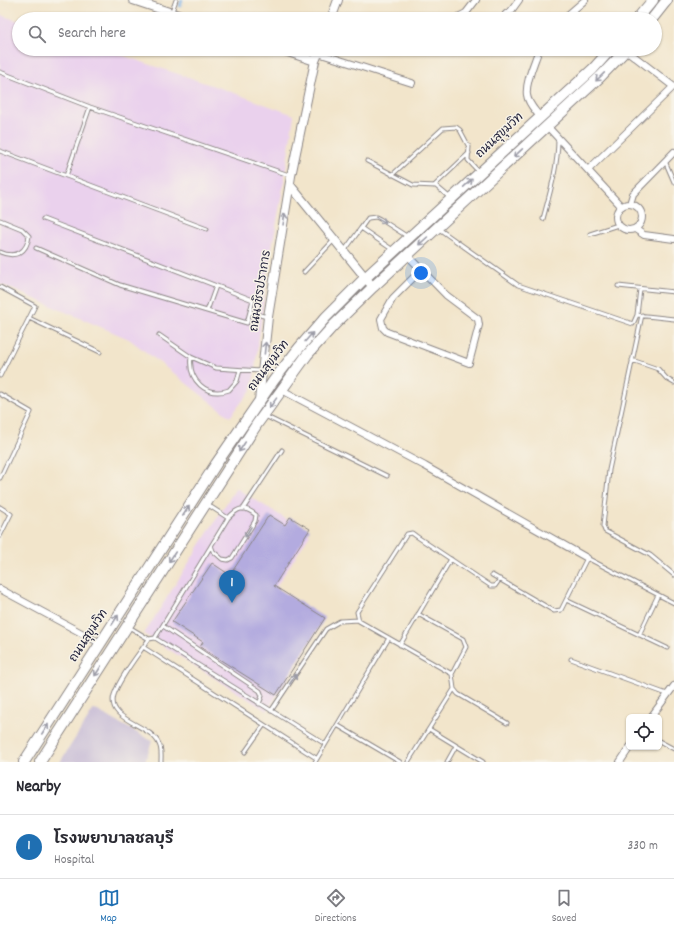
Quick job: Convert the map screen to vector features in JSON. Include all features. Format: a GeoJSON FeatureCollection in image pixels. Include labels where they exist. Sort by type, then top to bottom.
{"type":"FeatureCollection","features":[{"type":"Feature","properties":{"kind":"main road"},"geometry":{"type":"LineString","coordinates":[[643,12],[653,0]]}},
{"type":"Feature","properties":{"kind":"main road"},"geometry":{"type":"LineString","coordinates":[[658,12],[667,0]]}},
{"type":"Feature","properties":{"kind":"main road","name":"ถนนสุขุมวิท"},"geometry":{"type":"LineString","coordinates":[[24,762],[216,464],[259,401],[299,348],[326,317],[394,250],[537,121],[604,56]]}},
{"type":"Feature","properties":{"kind":"main road","name":"ถนนสุขุมวิท"},"geometry":{"type":"LineString","coordinates":[[40,762],[264,415],[325,335],[407,255],[600,77],[620,56]]}},
{"type":"Feature","properties":{"kind":"street"},"geometry":{"type":"LineString","coordinates":[[133,0],[169,12]]}},
{"type":"Feature","properties":{"kind":"street"},"geometry":{"type":"LineString","coordinates":[[334,12],[338,0]]}},
{"type":"Feature","properties":{"kind":"street"},"geometry":{"type":"LineString","coordinates":[[467,12],[476,0]]}},
{"type":"Feature","properties":{"kind":"street"},"geometry":{"type":"LineString","coordinates":[[509,12],[519,0]]}},
{"type":"Feature","properties":{"kind":"street"},"geometry":{"type":"LineString","coordinates":[[571,12],[585,0]]}},
{"type":"Feature","properties":{"kind":"street","name":"ถนนวชิรปราการ"},"geometry":{"type":"LineString","coordinates":[[259,401],[268,317],[291,176],[318,56]]}},
{"type":"Feature","properties":{"kind":"street"},"geometry":{"type":"LineString","coordinates":[[321,56],[412,83]]}},
{"type":"Feature","properties":{"kind":"street"},"geometry":{"type":"LineString","coordinates":[[537,56],[527,88],[527,95],[537,121]]}},
{"type":"Feature","properties":{"kind":"street"},"geometry":{"type":"LineString","coordinates":[[588,170],[674,87],[635,56]]}},
{"type":"Feature","properties":{"kind":"street"},"geometry":{"type":"LineString","coordinates":[[547,126],[621,206]]}},
{"type":"Feature","properties":{"kind":"street"},"geometry":{"type":"LineString","coordinates":[[630,204],[633,194],[674,152]]}},
{"type":"Feature","properties":{"kind":"street"},"geometry":{"type":"LineString","coordinates":[[290,185],[373,287]]}},
{"type":"Feature","properties":{"kind":"street"},"geometry":{"type":"LineString","coordinates":[[636,229],[641,222],[642,214],[638,207],[630,204],[621,206],[615,217],[618,225],[624,230],[636,229],[644,235],[674,239]]}},
{"type":"Feature","properties":{"kind":"street"},"geometry":{"type":"LineString","coordinates":[[407,255],[446,295],[478,319],[479,325],[469,364],[387,332],[383,328],[381,319],[393,298],[421,270]]}},
{"type":"Feature","properties":{"kind":"street"},"geometry":{"type":"LineString","coordinates":[[282,390],[425,466],[586,558]]}},
{"type":"Feature","properties":{"kind":"street"},"geometry":{"type":"LineString","coordinates":[[0,589],[100,643]]}},
{"type":"Feature","properties":{"kind":"street"},"geometry":{"type":"LineString","coordinates":[[653,714],[674,686]]}},
{"type":"Feature","properties":{"kind":"street"},"geometry":{"type":"LineString","coordinates":[[620,762],[628,750]]}},
{"type":"Feature","properties":{"kind":"lane"},"geometry":{"type":"LineString","coordinates":[[172,12],[176,0]]}},
{"type":"Feature","properties":{"kind":"lane"},"geometry":{"type":"LineString","coordinates":[[0,72],[90,107],[291,176]]}},
{"type":"Feature","properties":{"kind":"lane"},"geometry":{"type":"LineString","coordinates":[[66,176],[90,107]]}},
{"type":"Feature","properties":{"kind":"lane"},"geometry":{"type":"LineString","coordinates":[[392,175],[443,128],[450,127],[460,130],[467,142],[468,160],[480,173]]}},
{"type":"Feature","properties":{"kind":"lane"},"geometry":{"type":"LineString","coordinates":[[543,219],[552,186],[558,139]]}},
{"type":"Feature","properties":{"kind":"lane"},"geometry":{"type":"LineString","coordinates":[[0,151],[207,229]]}},
{"type":"Feature","properties":{"kind":"lane"},"geometry":{"type":"LineString","coordinates":[[434,186],[468,153]]}},
{"type":"Feature","properties":{"kind":"lane"},"geometry":{"type":"LineString","coordinates":[[367,161],[413,185],[434,186],[452,199]]}},
{"type":"Feature","properties":{"kind":"lane"},"geometry":{"type":"LineString","coordinates":[[665,161],[674,182]]}},
{"type":"Feature","properties":{"kind":"lane"},"geometry":{"type":"LineString","coordinates":[[344,251],[368,218],[376,217],[408,237]]}},
{"type":"Feature","properties":{"kind":"lane"},"geometry":{"type":"LineString","coordinates":[[36,248],[120,285],[247,322],[253,300],[43,219]]}},
{"type":"Feature","properties":{"kind":"lane"},"geometry":{"type":"LineString","coordinates":[[0,220],[22,229],[29,236],[28,244],[23,252],[14,256],[0,252]]}},
{"type":"Feature","properties":{"kind":"lane"},"geometry":{"type":"LineString","coordinates":[[590,234],[618,225]]}},
{"type":"Feature","properties":{"kind":"lane"},"geometry":{"type":"LineString","coordinates":[[361,228],[394,250]]}},
{"type":"Feature","properties":{"kind":"lane"},"geometry":{"type":"LineString","coordinates":[[437,228],[518,285],[633,324],[637,314],[640,289]]}},
{"type":"Feature","properties":{"kind":"lane"},"geometry":{"type":"LineString","coordinates":[[304,272],[334,240]]}},
{"type":"Feature","properties":{"kind":"lane"},"geometry":{"type":"LineString","coordinates":[[207,311],[216,286]]}},
{"type":"Feature","properties":{"kind":"lane"},"geometry":{"type":"LineString","coordinates":[[618,286],[674,292]]}},
{"type":"Feature","properties":{"kind":"lane"},"geometry":{"type":"LineString","coordinates":[[0,287],[35,306],[0,376]]}},
{"type":"Feature","properties":{"kind":"lane"},"geometry":{"type":"LineString","coordinates":[[250,312],[268,317]]}},
{"type":"Feature","properties":{"kind":"lane"},"geometry":{"type":"LineString","coordinates":[[637,314],[674,319]]}},
{"type":"Feature","properties":{"kind":"lane"},"geometry":{"type":"LineString","coordinates":[[642,315],[609,470],[603,528],[650,555],[674,575]]}},
{"type":"Feature","properties":{"kind":"lane"},"geometry":{"type":"LineString","coordinates":[[29,318],[100,352]]}},
{"type":"Feature","properties":{"kind":"lane"},"geometry":{"type":"LineString","coordinates":[[159,335],[191,357],[216,368],[262,371]]}},
{"type":"Feature","properties":{"kind":"lane"},"geometry":{"type":"LineString","coordinates":[[191,357],[190,371],[192,377],[210,391],[216,393],[230,390],[237,381],[240,370]]}},
{"type":"Feature","properties":{"kind":"lane"},"geometry":{"type":"LineString","coordinates":[[632,360],[658,369],[667,379],[674,383]]}},
{"type":"Feature","properties":{"kind":"lane"},"geometry":{"type":"LineString","coordinates":[[0,394],[31,412],[0,478]]}},
{"type":"Feature","properties":{"kind":"lane"},"geometry":{"type":"LineString","coordinates":[[264,415],[387,476]]}},
{"type":"Feature","properties":{"kind":"lane"},"geometry":{"type":"LineString","coordinates":[[243,509],[282,450]]}},
{"type":"Feature","properties":{"kind":"lane"},"geometry":{"type":"LineString","coordinates":[[206,503],[228,518]]}},
{"type":"Feature","properties":{"kind":"lane"},"geometry":{"type":"LineString","coordinates":[[0,507],[11,514],[0,536]]}},
{"type":"Feature","properties":{"kind":"lane"},"geometry":{"type":"LineString","coordinates":[[155,638],[212,548],[228,518],[237,509],[253,512],[256,518],[232,558],[228,560],[222,558],[212,551],[212,548]]}},
{"type":"Feature","properties":{"kind":"lane"},"geometry":{"type":"LineString","coordinates":[[359,620],[358,612],[407,534],[412,533],[491,586],[494,586],[500,580]]}},
{"type":"Feature","properties":{"kind":"lane"},"geometry":{"type":"LineString","coordinates":[[492,575],[554,611],[560,610],[586,558],[674,603]]}},
{"type":"Feature","properties":{"kind":"lane"},"geometry":{"type":"LineString","coordinates":[[400,645],[451,559]]}},
{"type":"Feature","properties":{"kind":"lane"},"geometry":{"type":"LineString","coordinates":[[639,635],[658,595]]}},
{"type":"Feature","properties":{"kind":"lane"},"geometry":{"type":"LineString","coordinates":[[566,600],[667,648]]}},
{"type":"Feature","properties":{"kind":"lane"},"geometry":{"type":"LineString","coordinates":[[418,614],[463,640],[466,647],[452,674],[454,689],[458,694],[507,722]]}},
{"type":"Feature","properties":{"kind":"lane"},"geometry":{"type":"LineString","coordinates":[[271,711],[326,629],[340,621],[359,620],[452,674]]}},
{"type":"Feature","properties":{"kind":"lane"},"geometry":{"type":"LineString","coordinates":[[127,626],[149,639],[155,638],[325,744]]}},
{"type":"Feature","properties":{"kind":"lane"},"geometry":{"type":"LineString","coordinates":[[163,626],[260,691],[262,696],[259,704]]}},
{"type":"Feature","properties":{"kind":"lane"},"geometry":{"type":"LineString","coordinates":[[315,762],[316,758],[390,638]]}},
{"type":"Feature","properties":{"kind":"lane"},"geometry":{"type":"LineString","coordinates":[[149,639],[116,690],[113,701],[116,711],[121,716],[151,734],[156,739],[161,748],[161,762]]}},
{"type":"Feature","properties":{"kind":"lane"},"geometry":{"type":"LineString","coordinates":[[143,647],[316,758]]}},
{"type":"Feature","properties":{"kind":"lane"},"geometry":{"type":"LineString","coordinates":[[571,659],[667,694]]}},
{"type":"Feature","properties":{"kind":"lane"},"geometry":{"type":"LineString","coordinates":[[408,762],[454,689]]}},
{"type":"Feature","properties":{"kind":"lane"},"geometry":{"type":"LineString","coordinates":[[337,725],[400,762]]}},
{"type":"Feature","properties":{"kind":"lane"},"geometry":{"type":"LineString","coordinates":[[245,752],[264,726]]}},
{"type":"Feature","properties":{"kind":"lane"},"geometry":{"type":"LineString","coordinates":[[429,729],[483,762]]}},
{"type":"Feature","properties":{"kind":"lane"},"geometry":{"type":"LineString","coordinates":[[662,743],[674,749]]}},
{"type":"Feature","properties":{"kind":"lane"},"geometry":{"type":"LineString","coordinates":[[447,762],[456,746]]}},
{"type":"Feature","properties":{"kind":"shaded area"},"geometry":{"type":"Polygon","coordinates":[[[0,15],[12,19],[12,56],[124,56],[226,90],[294,115],[283,188],[267,275],[254,377],[251,390],[230,417],[129,339],[0,284],[0,15]]]}},
{"type":"Feature","properties":{"kind":"shaded area"},"geometry":{"type":"Polygon","coordinates":[[[236,488],[310,534],[276,587],[325,618],[267,711],[144,634],[236,488]]]}},
{"type":"Feature","properties":{"kind":"shaded area"},"geometry":{"type":"Polygon","coordinates":[[[94,709],[152,741],[145,762],[60,762],[94,709]]]}},
{"type":"Feature","properties":{"kind":"building"},"geometry":{"type":"Polygon","coordinates":[[[269,515],[285,525],[290,517],[310,529],[274,586],[325,618],[276,695],[200,647],[203,642],[172,622],[212,563],[230,575],[269,515]]]}},
{"type":"Feature","properties":{"kind":"waterway"},"geometry":{"type":"LineString","coordinates":[[180,6],[182,0]]}},
{"type":"Feature","properties":{"kind":"place","name":"โรงพยาบาลชลบุรี"},"geometry":{"type":"Point","coordinates":[232,603]}}]}
